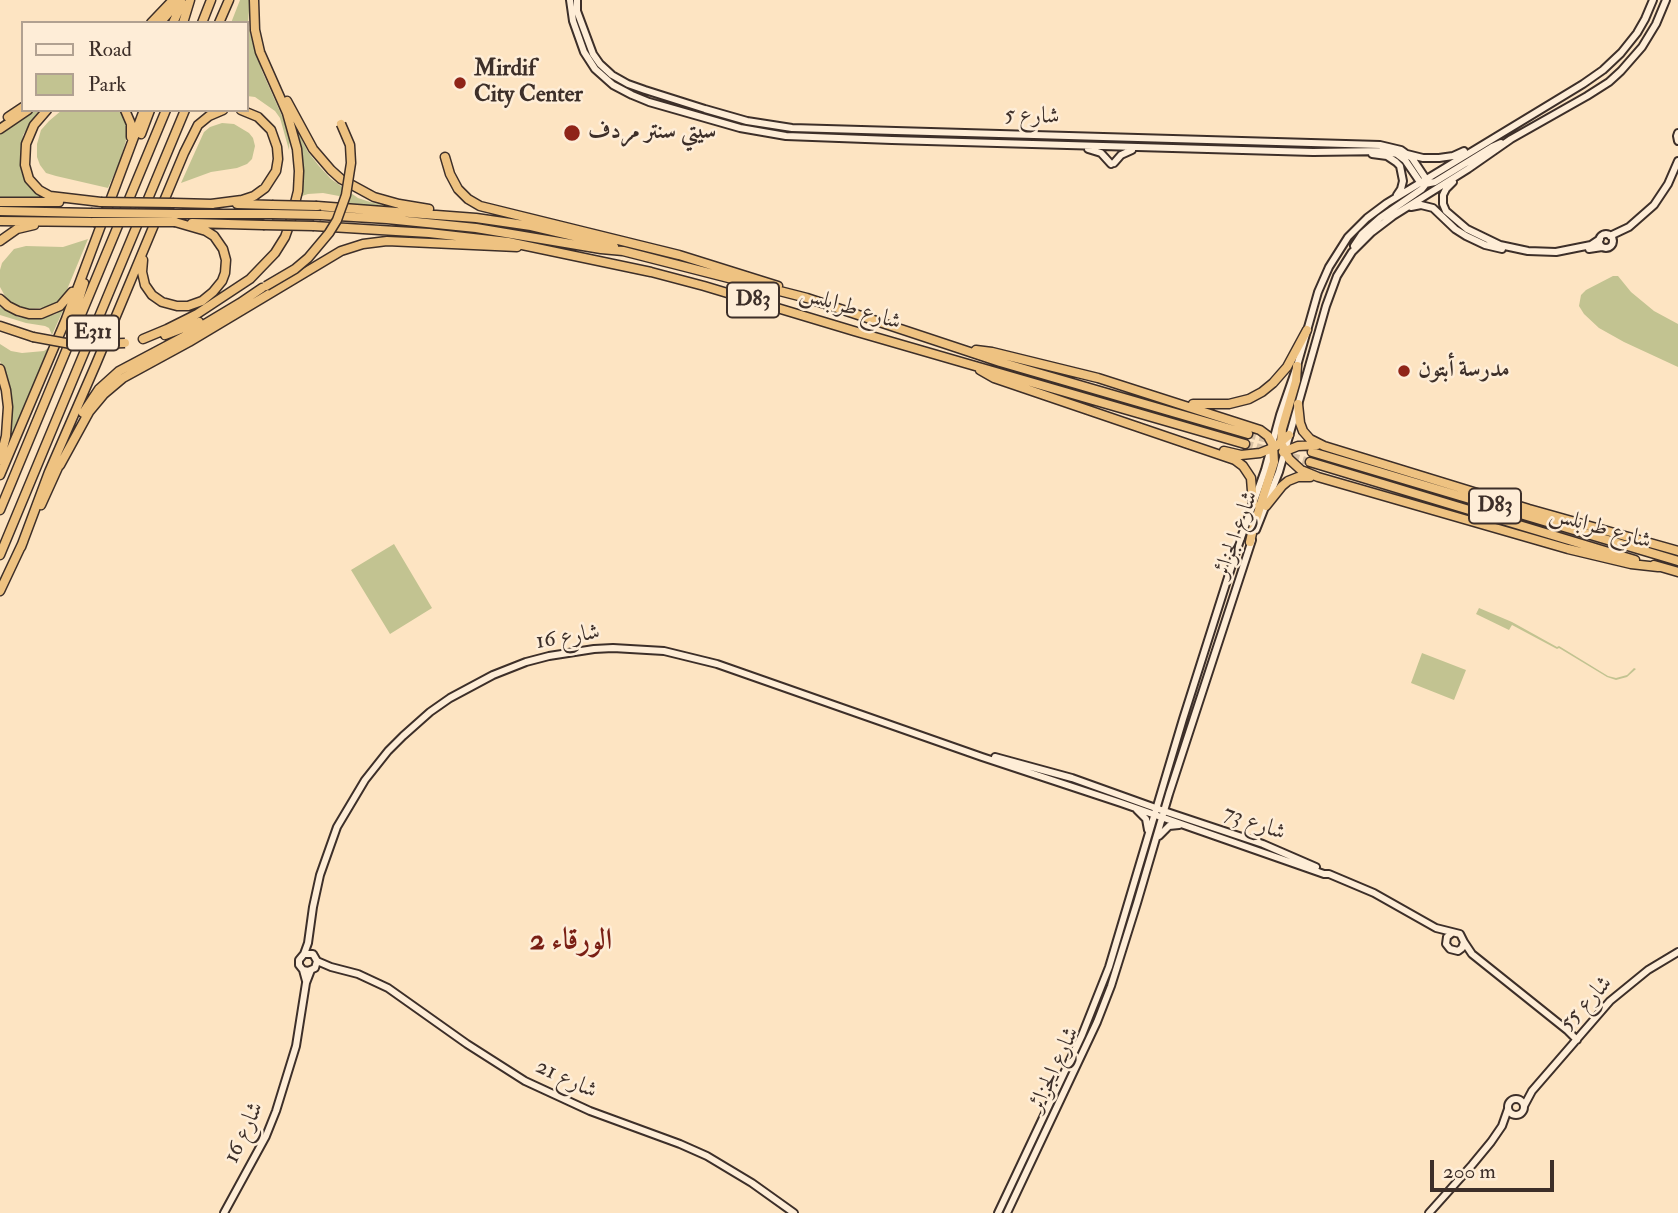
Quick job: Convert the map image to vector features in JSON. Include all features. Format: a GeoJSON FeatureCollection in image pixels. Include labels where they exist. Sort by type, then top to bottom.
{"type":"FeatureCollection","features":[{"type":"Feature","properties":{"kind":"highway"},"geometry":{"type":"LineString","coordinates":[[153,21],[173,0]]}},
{"type":"Feature","properties":{"kind":"highway"},"geometry":{"type":"LineString","coordinates":[[162,21],[181,0]]}},
{"type":"Feature","properties":{"kind":"highway"},"geometry":{"type":"LineString","coordinates":[[174,21],[181,0]]}},
{"type":"Feature","properties":{"kind":"highway"},"geometry":{"type":"LineString","coordinates":[[184,21],[190,0]]}},
{"type":"Feature","properties":{"kind":"highway"},"geometry":{"type":"LineString","coordinates":[[203,21],[211,0]]}},
{"type":"Feature","properties":{"kind":"highway"},"geometry":{"type":"LineString","coordinates":[[220,21],[229,0]]}},
{"type":"Feature","properties":{"kind":"highway"},"geometry":{"type":"LineString","coordinates":[[143,339],[197,314],[250,279],[271,258],[285,237],[297,199],[298,161],[291,125],[260,52],[255,30],[254,0]]}},
{"type":"Feature","properties":{"kind":"highway"},"geometry":{"type":"LineString","coordinates":[[268,70],[321,160],[341,179],[365,193],[382,200],[559,232],[623,251]]}},
{"type":"Feature","properties":{"kind":"highway"},"geometry":{"type":"LineString","coordinates":[[0,127],[21,109]]}},
{"type":"Feature","properties":{"kind":"highway"},"geometry":{"type":"LineString","coordinates":[[0,127],[25,112]]}},
{"type":"Feature","properties":{"kind":"highway"},"geometry":{"type":"LineString","coordinates":[[45,112],[34,125],[26,144],[24,161],[29,179],[39,190],[50,196],[101,202]]}},
{"type":"Feature","properties":{"kind":"highway"},"geometry":{"type":"LineString","coordinates":[[126,112],[132,129],[128,155]]}},
{"type":"Feature","properties":{"kind":"highway"},"geometry":{"type":"LineString","coordinates":[[0,475],[66,319],[143,112]]}},
{"type":"Feature","properties":{"kind":"highway"},"geometry":{"type":"LineString","coordinates":[[73,334],[75,312],[97,246],[149,112]]}},
{"type":"Feature","properties":{"kind":"highway","name":"E311"},"geometry":{"type":"LineString","coordinates":[[0,510],[165,112]]}},
{"type":"Feature","properties":{"kind":"highway","name":"E311"},"geometry":{"type":"LineString","coordinates":[[0,555],[184,112]]}},
{"type":"Feature","properties":{"kind":"highway"},"geometry":{"type":"LineString","coordinates":[[21,547],[45,481],[193,133],[205,118],[218,112]]}},
{"type":"Feature","properties":{"kind":"highway"},"geometry":{"type":"LineString","coordinates":[[211,204],[254,196],[270,183],[276,171],[278,153],[274,135],[263,121],[247,112]]}},
{"type":"Feature","properties":{"kind":"highway"},"geometry":{"type":"LineString","coordinates":[[0,326],[33,337],[71,344],[125,343],[186,328],[295,269],[330,233],[346,195],[351,174],[351,152],[341,124]]}},
{"type":"Feature","properties":{"kind":"highway"},"geometry":{"type":"LineString","coordinates":[[446,157],[450,174],[458,189],[480,206],[679,255],[755,278],[807,298]]}},
{"type":"Feature","properties":{"kind":"highway"},"geometry":{"type":"LineString","coordinates":[[0,202],[174,202],[272,210],[476,218]]}},
{"type":"Feature","properties":{"kind":"highway"},"geometry":{"type":"LineString","coordinates":[[0,211],[92,217],[175,218],[272,210]]}},
{"type":"Feature","properties":{"kind":"highway","name":"شارع طرابلس"},"geometry":{"type":"LineString","coordinates":[[319,211],[476,228],[623,251],[807,298],[1000,362],[1248,434]]}},
{"type":"Feature","properties":{"kind":"highway"},"geometry":{"type":"LineString","coordinates":[[0,221],[58,221],[92,217]]}},
{"type":"Feature","properties":{"kind":"highway"},"geometry":{"type":"LineString","coordinates":[[147,243],[142,272],[145,285],[152,295],[162,302],[177,306],[193,305],[206,298],[224,277],[226,264],[223,249],[214,236],[175,218]]}},
{"type":"Feature","properties":{"kind":"highway","name":"شارع طرابلس"},"geometry":{"type":"LineString","coordinates":[[175,218],[470,236],[617,264],[704,286],[1245,443]]}},
{"type":"Feature","properties":{"kind":"highway"},"geometry":{"type":"LineString","coordinates":[[0,241],[22,227],[51,225],[58,221]]}},
{"type":"Feature","properties":{"kind":"highway"},"geometry":{"type":"LineString","coordinates":[[60,465],[89,412],[104,394],[123,378],[189,342],[341,251],[363,244],[387,241],[528,247]]}},
{"type":"Feature","properties":{"kind":"highway"},"geometry":{"type":"LineString","coordinates":[[0,299],[13,309],[29,314],[46,313],[56,309],[72,293],[89,254]]}},
{"type":"Feature","properties":{"kind":"highway"},"geometry":{"type":"LineString","coordinates":[[0,591],[92,398],[130,364],[185,336],[264,287]]}},
{"type":"Feature","properties":{"kind":"highway"},"geometry":{"type":"LineString","coordinates":[[1176,402],[1218,405],[1255,396],[1268,388],[1283,372],[1307,330]]}},
{"type":"Feature","properties":{"kind":"highway"},"geometry":{"type":"LineString","coordinates":[[966,350],[992,352],[1098,378],[1257,428],[1265,433],[1276,449],[1294,465],[1318,477],[1568,550],[1658,567]]}},
{"type":"Feature","properties":{"kind":"highway"},"geometry":{"type":"LineString","coordinates":[[975,365],[994,378],[1230,458],[1243,466],[1249,474],[1252,504]]}},
{"type":"Feature","properties":{"kind":"highway"},"geometry":{"type":"LineString","coordinates":[[1250,542],[1297,382],[1297,366]]}},
{"type":"Feature","properties":{"kind":"highway"},"geometry":{"type":"LineString","coordinates":[[0,369],[8,407],[6,436],[0,460]]}},
{"type":"Feature","properties":{"kind":"highway"},"geometry":{"type":"LineString","coordinates":[[1298,404],[1303,431],[1310,439],[1324,446],[1529,509],[1678,551]]}},
{"type":"Feature","properties":{"kind":"highway"},"geometry":{"type":"LineString","coordinates":[[1265,470],[1276,449],[1289,435]]}},
{"type":"Feature","properties":{"kind":"highway"},"geometry":{"type":"LineString","coordinates":[[1171,437],[1236,454],[1253,454],[1298,446],[1324,446]]}},
{"type":"Feature","properties":{"kind":"highway","name":"شارع طرابلس"},"geometry":{"type":"LineString","coordinates":[[1312,452],[1678,561]]}},
{"type":"Feature","properties":{"kind":"highway","name":"شارع طرابلس"},"geometry":{"type":"LineString","coordinates":[[1310,462],[1678,572]]}},
{"type":"Feature","properties":{"kind":"highway"},"geometry":{"type":"LineString","coordinates":[[1266,506],[1289,481],[1302,476],[1318,477]]}},
{"type":"Feature","properties":{"kind":"street","name":"شارع 5"},"geometry":{"type":"LineString","coordinates":[[570,0],[573,21],[588,58],[601,75],[625,92],[709,120],[757,131],[786,136],[1080,146],[1313,152],[1375,150],[1401,156],[1424,182]]}},
{"type":"Feature","properties":{"kind":"street","name":"شارع 5"},"geometry":{"type":"LineString","coordinates":[[577,0],[577,11],[593,54],[612,75],[628,84],[734,118],[792,128],[1380,145],[1426,158],[1448,157],[1489,141]]}},
{"type":"Feature","properties":{"kind":"street"},"geometry":{"type":"LineString","coordinates":[[1297,366],[1323,280],[1341,246],[1367,218],[1396,197],[1603,70],[1637,33],[1653,0]]}},
{"type":"Feature","properties":{"kind":"street"},"geometry":{"type":"LineString","coordinates":[[1352,252],[1372,232],[1400,212],[1505,143],[1595,92],[1615,76],[1642,47],[1666,0]]}},
{"type":"Feature","properties":{"kind":"street"},"geometry":{"type":"LineString","coordinates":[[709,120],[713,114],[728,119],[734,118]]}},
{"type":"Feature","properties":{"kind":"street"},"geometry":{"type":"LineString","coordinates":[[1678,133],[1678,141]]}},
{"type":"Feature","properties":{"kind":"street"},"geometry":{"type":"LineString","coordinates":[[1424,182],[1435,182],[1492,147],[1505,143]]}},
{"type":"Feature","properties":{"kind":"street"},"geometry":{"type":"LineString","coordinates":[[1080,146],[1101,153],[1112,163],[1124,153],[1150,148]]}},
{"type":"Feature","properties":{"kind":"street"},"geometry":{"type":"LineString","coordinates":[[1313,152],[1382,155],[1392,158],[1400,166],[1403,176],[1401,189],[1396,197]]}},
{"type":"Feature","properties":{"kind":"street"},"geometry":{"type":"LineString","coordinates":[[1289,435],[1326,306],[1338,276],[1366,230],[1422,189],[1424,182],[1407,154]]}},
{"type":"Feature","properties":{"kind":"street"},"geometry":{"type":"LineString","coordinates":[[1400,212],[1417,206],[1429,206],[1436,209],[1460,232],[1524,254],[1550,256],[1609,247],[1611,239],[1654,205],[1668,184],[1678,161]]}},
{"type":"Feature","properties":{"kind":"street"},"geometry":{"type":"LineString","coordinates":[[1468,169],[1446,189],[1443,204],[1457,222],[1486,242],[1521,250],[1556,252],[1591,245],[1605,235],[1611,239]]}},
{"type":"Feature","properties":{"kind":"street"},"geometry":{"type":"LineString","coordinates":[[1611,239],[1636,226],[1651,213],[1668,191],[1678,171]]}},
{"type":"Feature","properties":{"kind":"street"},"geometry":{"type":"LineString","coordinates":[[1600,239],[1602,247]]}},
{"type":"Feature","properties":{"kind":"street","name":"شارع الجزائر"},"geometry":{"type":"LineString","coordinates":[[1007,1213],[1105,1002],[1117,968],[1169,793],[1250,542],[1266,506],[1276,449]]}},
{"type":"Feature","properties":{"kind":"street","name":"شارع الجزائر"},"geometry":{"type":"LineString","coordinates":[[998,1213],[1097,998],[1114,951],[1154,811],[1265,470]]}},
{"type":"Feature","properties":{"kind":"street","name":"شارع 16"},"geometry":{"type":"LineString","coordinates":[[306,983],[299,962],[309,939],[316,891],[330,845],[350,803],[376,765],[403,736],[442,703],[484,679],[550,656],[594,649],[647,649],[680,654],[718,664],[1131,806],[1163,814]]}},
{"type":"Feature","properties":{"kind":"street","name":"شارع 16"},"geometry":{"type":"LineString","coordinates":[[973,753],[1057,773],[1130,798],[1154,811]]}},
{"type":"Feature","properties":{"kind":"street"},"geometry":{"type":"LineString","coordinates":[[1130,798],[1150,799],[1163,783]]}},
{"type":"Feature","properties":{"kind":"street"},"geometry":{"type":"LineString","coordinates":[[1169,793],[1173,809],[1188,823]]}},
{"type":"Feature","properties":{"kind":"street"},"geometry":{"type":"LineString","coordinates":[[1131,806],[1144,817],[1149,832]]}},
{"type":"Feature","properties":{"kind":"street","name":"شارع 73"},"geometry":{"type":"LineString","coordinates":[[1163,814],[1263,844],[1395,904],[1436,929],[1452,933]]}},
{"type":"Feature","properties":{"kind":"street"},"geometry":{"type":"LineString","coordinates":[[1156,840],[1169,826],[1188,823]]}},
{"type":"Feature","properties":{"kind":"street","name":"شارع 73"},"geometry":{"type":"LineString","coordinates":[[1436,929],[1446,942]]}},
{"type":"Feature","properties":{"kind":"street"},"geometry":{"type":"LineString","coordinates":[[1472,954],[1460,950],[1452,951],[1447,947],[1447,937],[1452,933],[1460,934],[1472,954],[1578,1039]]}},
{"type":"Feature","properties":{"kind":"street","name":"شارع 16"},"geometry":{"type":"LineString","coordinates":[[224,1213],[266,1136],[276,1111],[296,1046],[306,983],[314,963],[309,939]]}},
{"type":"Feature","properties":{"kind":"street"},"geometry":{"type":"LineString","coordinates":[[1460,950],[1464,942]]}},
{"type":"Feature","properties":{"kind":"street","name":"شارع 55"},"geometry":{"type":"LineString","coordinates":[[1524,1106],[1532,1091],[1610,1001],[1648,970],[1678,952]]}},
{"type":"Feature","properties":{"kind":"street"},"geometry":{"type":"LineString","coordinates":[[303,970],[314,963],[304,954]]}},
{"type":"Feature","properties":{"kind":"street","name":"شارع 21"},"geometry":{"type":"LineString","coordinates":[[314,963],[355,973],[388,988],[477,1051],[525,1081],[590,1111],[707,1156],[794,1213]]}},
{"type":"Feature","properties":{"kind":"street","name":"شارع 55"},"geometry":{"type":"LineString","coordinates":[[1516,1099],[1532,1091]]}},
{"type":"Feature","properties":{"kind":"street"},"geometry":{"type":"LineString","coordinates":[[1429,1213],[1502,1126],[1523,1112],[1521,1101],[1510,1101],[1502,1126]]}},
{"type":"Feature","properties":{"kind":"street"},"geometry":{"type":"LineString","coordinates":[[1507,1109],[1517,1116]]}},
{"type":"Feature","properties":{"kind":"green space"},"geometry":{"type":"Polygon","coordinates":[[[240,0],[250,0],[248,22],[232,21],[240,0]]]}},
{"type":"Feature","properties":{"kind":"green space"},"geometry":{"type":"Polygon","coordinates":[[[248,22],[262,71],[290,134],[289,150],[280,118],[275,111],[255,97],[248,96],[248,22]]]}},
{"type":"Feature","properties":{"kind":"green space"},"geometry":{"type":"Polygon","coordinates":[[[33,112],[39,112],[23,135],[20,160],[24,179],[44,198],[0,197],[0,134],[33,112]]]}},
{"type":"Feature","properties":{"kind":"green space"},"geometry":{"type":"Polygon","coordinates":[[[60,112],[121,112],[126,119],[127,137],[108,188],[46,173],[37,157],[37,144],[41,130],[60,112]]]}},
{"type":"Feature","properties":{"kind":"green space"},"geometry":{"type":"Polygon","coordinates":[[[222,123],[234,124],[249,133],[255,146],[252,159],[237,168],[211,172],[181,183],[204,132],[222,123]]]}},
{"type":"Feature","properties":{"kind":"green space"},"geometry":{"type":"Polygon","coordinates":[[[295,126],[308,152],[331,179],[358,198],[395,208],[351,205],[339,196],[323,193],[308,194],[298,200],[302,171],[295,126]]]}},
{"type":"Feature","properties":{"kind":"green space"},"geometry":{"type":"Polygon","coordinates":[[[88,239],[66,292],[60,300],[50,307],[28,309],[16,306],[6,298],[0,287],[0,270],[2,263],[14,249],[26,246],[63,247],[88,239]]]}},
{"type":"Feature","properties":{"kind":"green space"},"geometry":{"type":"Polygon","coordinates":[[[1613,276],[1618,276],[1631,292],[1654,311],[1678,324],[1678,367],[1599,328],[1584,314],[1579,306],[1581,295],[1613,276]]]}},
{"type":"Feature","properties":{"kind":"green space"},"geometry":{"type":"Polygon","coordinates":[[[0,307],[18,317],[36,319],[56,314],[64,308],[52,335],[45,326],[0,315],[0,307]]]}},
{"type":"Feature","properties":{"kind":"green space"},"geometry":{"type":"Polygon","coordinates":[[[0,344],[11,351],[22,353],[44,351],[48,348],[8,447],[11,389],[0,361],[0,344]]]}},
{"type":"Feature","properties":{"kind":"green space"},"geometry":{"type":"Polygon","coordinates":[[[394,544],[432,608],[390,634],[351,570],[394,544]]]}},
{"type":"Feature","properties":{"kind":"green space"},"geometry":{"type":"Polygon","coordinates":[[[1479,608],[1559,646],[1608,676],[1616,678],[1636,669],[1627,677],[1616,680],[1607,677],[1559,648],[1512,625],[1509,630],[1476,614],[1479,608]]]}},
{"type":"Feature","properties":{"kind":"green space"},"geometry":{"type":"Polygon","coordinates":[[[1422,653],[1466,670],[1454,700],[1411,683],[1422,653]]]}},
{"type":"Feature","properties":{"kind":"tunnel"},"geometry":{"type":"LineString","coordinates":[[1248,434],[1272,440]]}},
{"type":"Feature","properties":{"kind":"tunnel"},"geometry":{"type":"LineString","coordinates":[[1245,444],[1310,462]]}},
{"type":"Feature","properties":{"kind":"place","name":"Mirdif City Center"},"geometry":{"type":"Point","coordinates":[460,83]}},
{"type":"Feature","properties":{"kind":"place","name":"سيتي سنتر مردف"},"geometry":{"type":"Point","coordinates":[572,133]}},
{"type":"Feature","properties":{"kind":"place","name":"مدرسة أبتون"},"geometry":{"type":"Point","coordinates":[1404,371]}},
{"type":"Feature","properties":{"kind":"district","name":"الورقاء 2"},"geometry":{"type":"Point","coordinates":[571,943]}}]}
